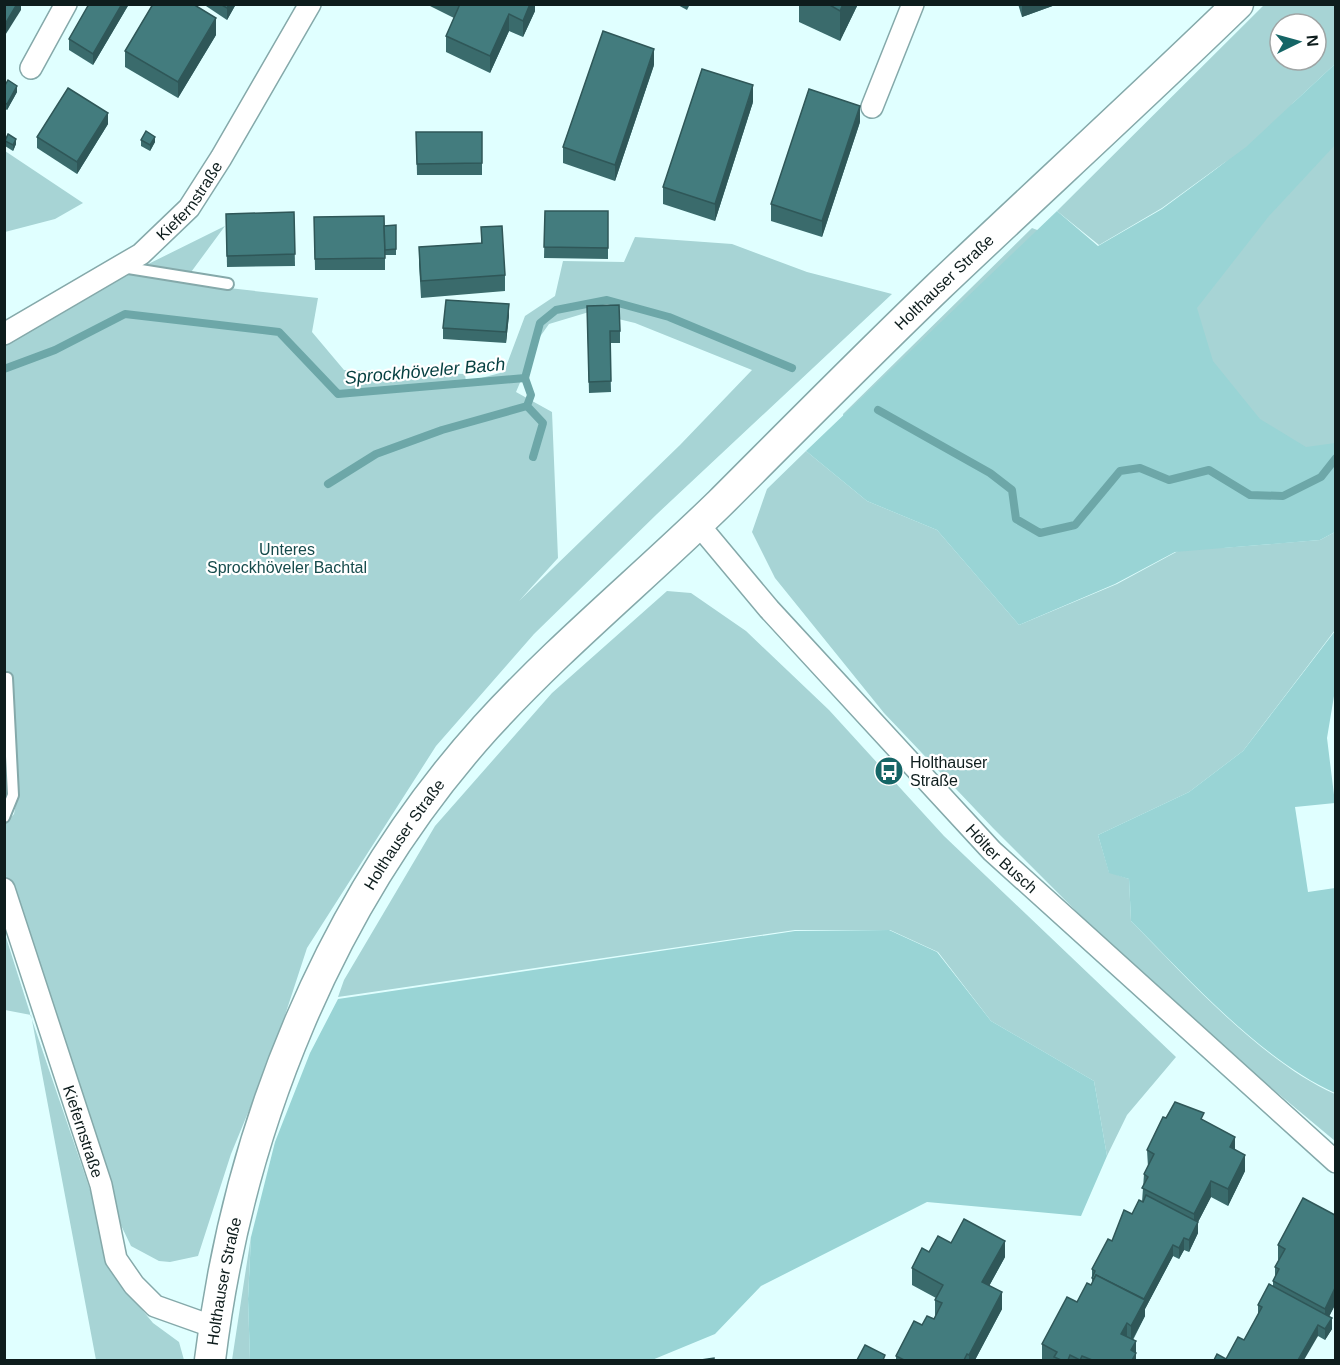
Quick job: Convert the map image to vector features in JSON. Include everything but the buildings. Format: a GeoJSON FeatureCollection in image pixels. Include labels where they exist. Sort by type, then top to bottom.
{"type":"FeatureCollection","features":[{"type":"Feature","properties":{"kind":"street"},"geometry":{"type":"LineString","coordinates":[[31,69],[66,4]]}},
{"type":"Feature","properties":{"kind":"street","name":"Kiefernstraße"},"geometry":{"type":"LineString","coordinates":[[4,334],[141,254],[189,208],[221,158],[310,4]]}},
{"type":"Feature","properties":{"kind":"street"},"geometry":{"type":"LineString","coordinates":[[872,106],[913,4]]}},
{"type":"Feature","properties":{"kind":"street","name":"Holthauser Straße"},"geometry":{"type":"LineString","coordinates":[[210,1360],[214,1327],[241,1189],[278,1075],[327,961],[397,841],[441,781],[485,728],[572,638],[698,524],[935,290],[1238,4]]}},
{"type":"Feature","properties":{"kind":"street","name":"Hölter Busch"},"geometry":{"type":"LineString","coordinates":[[698,524],[769,609],[992,851],[1335,1162]]}},
{"type":"Feature","properties":{"kind":"street","name":"Kiefernstraße"},"geometry":{"type":"LineString","coordinates":[[4,889],[101,1185],[116,1259],[134,1285],[155,1306],[214,1327]]}},
{"type":"Feature","properties":{"kind":"lane"},"geometry":{"type":"LineString","coordinates":[[120,267],[228,284]]}},
{"type":"Feature","properties":{"kind":"lane"},"geometry":{"type":"LineString","coordinates":[[4,817],[13,795],[7,678]]}},
{"type":"Feature","properties":{"kind":"green space"},"geometry":{"type":"Polygon","coordinates":[[[1264,5],[1335,5],[1335,64],[1328,71],[1328,12],[1268,12],[1268,72],[1326,72],[1291,105],[1335,70],[1335,457],[1221,548],[1320,540],[1335,532],[1335,630],[1243,751],[1189,792],[1098,835],[1109,872],[1129,879],[1131,921],[1201,993],[1253,1040],[1307,1079],[1335,1094],[1335,1141],[1232,1055],[1091,926],[993,828],[884,713],[775,578],[752,532],[767,489],[806,451],[867,501],[937,530],[1019,625],[1117,584],[1178,551],[846,430],[843,414],[1032,228],[1087,249],[1124,242],[1228,160],[1162,208],[1099,245],[1057,211],[1264,5]]]}},
{"type":"Feature","properties":{"kind":"green space"},"geometry":{"type":"Polygon","coordinates":[[[5,151],[83,203],[55,219],[5,232],[5,151]]]}},
{"type":"Feature","properties":{"kind":"green space","name":"Unteres Sprockhöveler Bachtal"},"geometry":{"type":"Polygon","coordinates":[[[225,226],[183,283],[318,298],[312,332],[344,370],[465,374],[466,382],[504,372],[525,316],[555,296],[563,261],[624,262],[635,237],[732,244],[807,272],[892,294],[657,514],[534,634],[436,746],[307,948],[273,1052],[231,1154],[198,1256],[170,1262],[159,1261],[131,1246],[118,1219],[5,873],[5,824],[14,814],[19,787],[13,685],[5,686],[5,335],[225,226]],[[589,312],[549,324],[539,338],[516,392],[552,412],[558,558],[519,601],[680,445],[752,370],[635,323],[589,312]]]}},
{"type":"Feature","properties":{"kind":"green space"},"geometry":{"type":"Polygon","coordinates":[[[667,591],[691,593],[746,631],[829,710],[944,836],[1176,1057],[1127,1115],[1107,1156],[1094,1081],[991,1021],[938,952],[890,930],[795,930],[338,997],[344,980],[435,826],[552,693],[667,591]]]}},
{"type":"Feature","properties":{"kind":"green space"},"geometry":{"type":"Polygon","coordinates":[[[4,931],[30,1013],[30,1015],[5,1010],[4,931]]]}},
{"type":"Feature","properties":{"kind":"green space"},"geometry":{"type":"Polygon","coordinates":[[[32,1019],[115,1263],[134,1300],[153,1323],[179,1342],[184,1360],[96,1360],[32,1019]]]}},
{"type":"Feature","properties":{"kind":"green space"},"geometry":{"type":"Polygon","coordinates":[[[251,1236],[248,1299],[250,1360],[232,1360],[251,1236]]]}},
{"type":"Feature","properties":{"kind":"shaded area"},"geometry":{"type":"Polygon","coordinates":[[[1335,64],[1335,145],[1269,216],[1197,308],[1213,361],[1260,419],[1306,447],[1335,443],[1335,532],[1320,540],[1175,552],[1115,584],[1019,625],[937,530],[867,501],[806,451],[1057,211],[1098,246],[1162,209],[1246,147],[1335,64]]]}},
{"type":"Feature","properties":{"kind":"shaded area"},"geometry":{"type":"Polygon","coordinates":[[[1335,631],[1335,690],[1327,738],[1335,803],[1295,807],[1308,892],[1335,888],[1335,1093],[1307,1079],[1253,1039],[1131,921],[1129,879],[1109,873],[1098,835],[1189,792],[1243,751],[1335,631]]]}},
{"type":"Feature","properties":{"kind":"shaded area"},"geometry":{"type":"Polygon","coordinates":[[[889,930],[937,952],[991,1021],[1094,1081],[1107,1156],[1081,1216],[927,1202],[761,1286],[715,1334],[652,1360],[250,1360],[248,1299],[251,1237],[275,1142],[310,1053],[338,999],[795,931],[889,930]]]}},
{"type":"Feature","properties":{"kind":"waterway","name":"Sprockhöveler Bach"},"geometry":{"type":"LineString","coordinates":[[4,369],[55,350],[125,314],[279,332],[338,394],[525,378],[540,323],[556,310],[607,300],[669,317],[792,368]]}},
{"type":"Feature","properties":{"kind":"waterway"},"geometry":{"type":"LineString","coordinates":[[525,378],[531,395],[527,406],[543,423],[533,457]]}},
{"type":"Feature","properties":{"kind":"waterway"},"geometry":{"type":"LineString","coordinates":[[328,484],[376,454],[442,430],[527,406]]}},
{"type":"Feature","properties":{"kind":"waterway","name":"Sprockhöveler Bach"},"geometry":{"type":"LineString","coordinates":[[878,410],[990,473],[1012,490],[1016,519],[1040,533],[1075,525],[1120,471],[1140,468],[1169,480],[1209,470],[1250,495],[1283,496],[1321,477],[1336,458]]}},
{"type":"Feature","properties":{"kind":"place","name":"Holthauser Straße"},"geometry":{"type":"Point","coordinates":[889,771]}}]}
